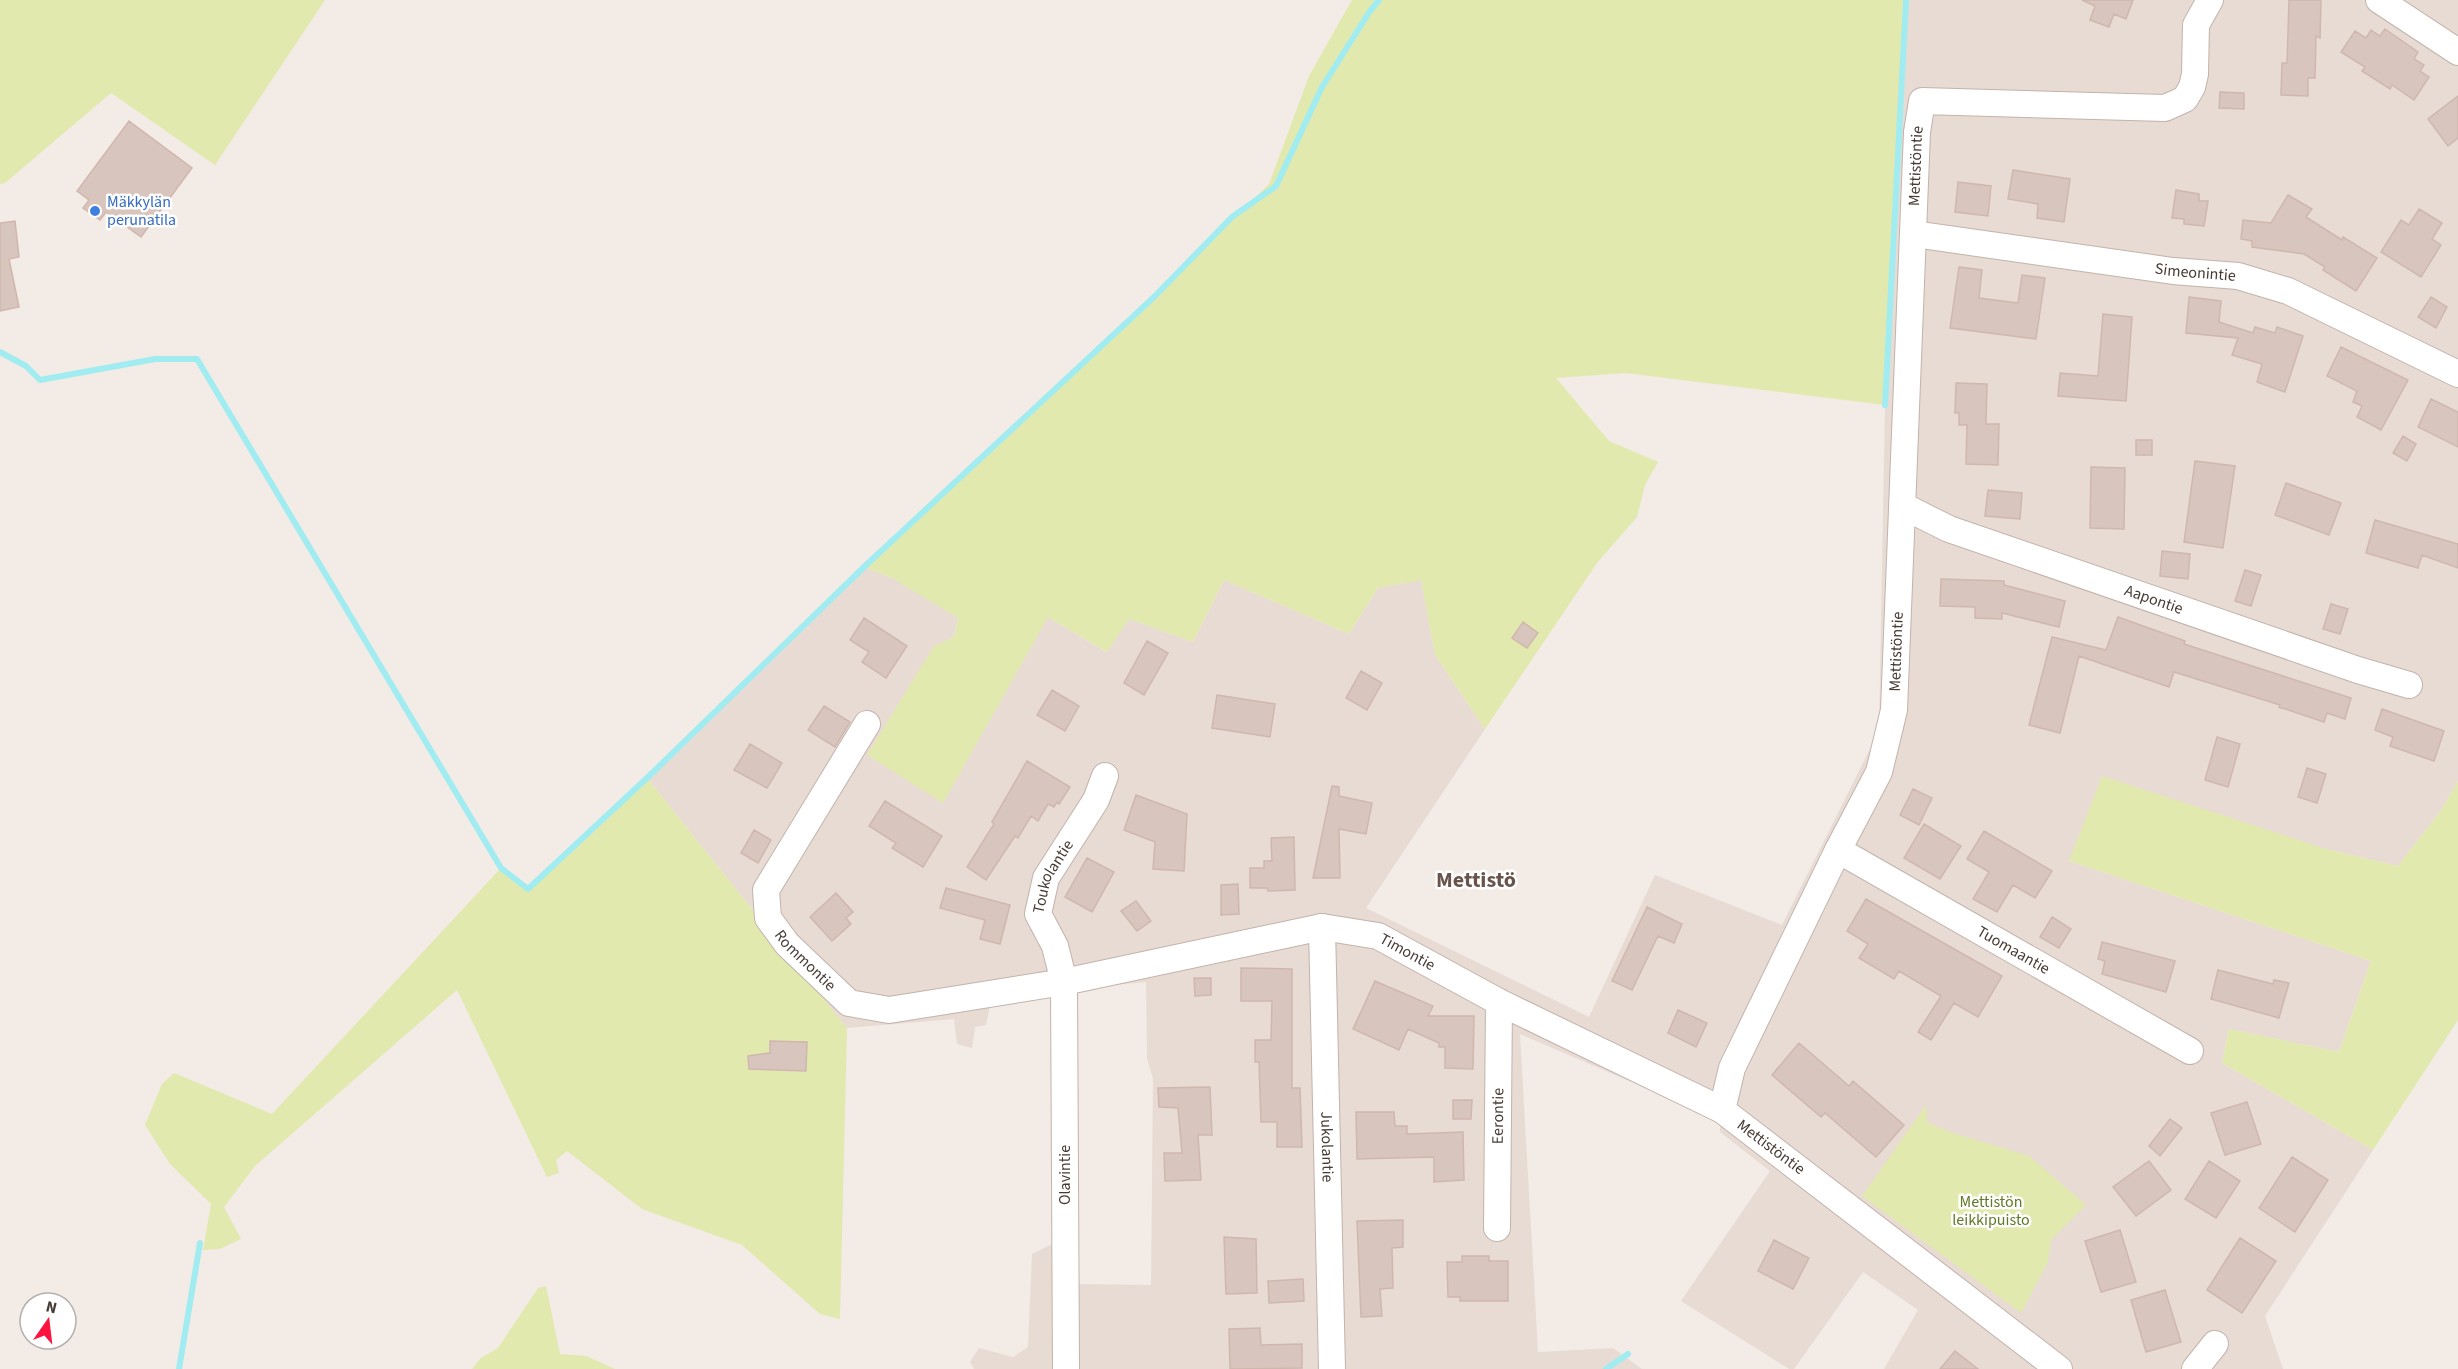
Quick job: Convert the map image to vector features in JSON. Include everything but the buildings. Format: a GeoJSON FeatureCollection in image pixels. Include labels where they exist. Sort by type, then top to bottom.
{"type":"FeatureCollection","features":[{"type":"Feature","properties":{"kind":"street","name":"Mettistöntie"},"geometry":{"type":"LineString","coordinates":[[2059,1369],[1722,1110],[1732,1068],[1838,850],[1880,772],[1894,710],[1917,132],[1922,101],[2165,108],[2185,99],[2192,87],[2195,74],[2196,25],[2210,0]]}},
{"type":"Feature","properties":{"kind":"street"},"geometry":{"type":"LineString","coordinates":[[2379,0],[2458,52]]}},
{"type":"Feature","properties":{"kind":"street","name":"Simeonintie"},"geometry":{"type":"LineString","coordinates":[[1914,234],[2173,271],[2238,276],[2288,291],[2458,374]]}},
{"type":"Feature","properties":{"kind":"street","name":"Aapontie"},"geometry":{"type":"LineString","coordinates":[[1903,506],[1949,529],[2358,670],[2409,685]]}},
{"type":"Feature","properties":{"kind":"street","name":"Rommontie"},"geometry":{"type":"LineString","coordinates":[[867,724],[796,837],[766,890],[768,918],[788,944],[849,1003],[890,1010],[1064,981]]}},
{"type":"Feature","properties":{"kind":"street","name":"Toukolantie"},"geometry":{"type":"LineString","coordinates":[[1064,981],[1054,946],[1038,914],[1046,878],[1096,800],[1105,776]]}},
{"type":"Feature","properties":{"kind":"street","name":"Tuomaantie"},"geometry":{"type":"LineString","coordinates":[[1838,850],[2190,1051]]}},
{"type":"Feature","properties":{"kind":"street","name":"Timontie"},"geometry":{"type":"LineString","coordinates":[[1064,981],[1322,927],[1378,936],[1499,1002],[1722,1110]]}},
{"type":"Feature","properties":{"kind":"street","name":"Jukolantie"},"geometry":{"type":"LineString","coordinates":[[1322,927],[1332,1369]]}},
{"type":"Feature","properties":{"kind":"street","name":"Olavintie"},"geometry":{"type":"LineString","coordinates":[[1064,981],[1066,1369]]}},
{"type":"Feature","properties":{"kind":"street","name":"Eerontie"},"geometry":{"type":"LineString","coordinates":[[1497,1228],[1499,1002]]}},
{"type":"Feature","properties":{"kind":"street"},"geometry":{"type":"LineString","coordinates":[[2195,1369],[2216,1344]]}},
{"type":"Feature","properties":{"kind":"shaded area"},"geometry":{"type":"Polygon","coordinates":[[[1906,0],[2458,0],[2458,781],[2442,809],[2398,866],[2326,849],[2069,861],[2371,961],[2339,1052],[2229,1029],[2222,1063],[2373,1150],[2265,1316],[2283,1369],[1884,1369],[1918,1310],[1863,1272],[1794,1369],[1789,1369],[1681,1301],[1770,1171],[1720,1132],[1720,1120],[1520,1034],[1538,1352],[1613,1348],[1642,1369],[974,1369],[970,1362],[979,1348],[1013,1357],[1028,1347],[1032,1254],[1073,1234],[1073,1284],[1151,1285],[1153,1079],[1147,1058],[1146,982],[1070,989],[991,1001],[986,1025],[975,1027],[972,1048],[957,1044],[954,1019],[847,1028],[647,778],[864,567],[892,578],[958,617],[954,637],[934,646],[1048,617],[1106,652],[1129,619],[1193,642],[1224,580],[1349,634],[1378,588],[1421,579],[1435,655],[1485,729],[1366,908],[1589,1017],[1655,875],[1782,925],[1879,731],[1885,405],[1906,0]]]}},
{"type":"Feature","properties":{"kind":"green space"},"geometry":{"type":"Polygon","coordinates":[[[0,0],[325,0],[215,165],[111,93],[5,183],[0,184],[0,0]]]}},
{"type":"Feature","properties":{"kind":"green space"},"geometry":{"type":"Polygon","coordinates":[[[1352,0],[1906,0],[1885,405],[1625,373],[1556,378],[1609,441],[1658,462],[1645,485],[1637,517],[1597,563],[1485,729],[1435,655],[1421,580],[1378,588],[1349,634],[1224,580],[1193,642],[1129,619],[1107,652],[1048,617],[943,803],[867,755],[934,646],[954,637],[958,618],[892,578],[864,567],[1154,297],[1269,184],[1309,76],[1352,0]]]}},
{"type":"Feature","properties":{"kind":"green space"},"geometry":{"type":"Polygon","coordinates":[[[2102,776],[2326,849],[2398,866],[2442,809],[2458,781],[2458,1020],[2373,1150],[2222,1063],[2229,1029],[2339,1052],[2371,961],[2069,861],[2102,776]]]}},
{"type":"Feature","properties":{"kind":"green space"},"geometry":{"type":"Polygon","coordinates":[[[647,778],[847,1028],[840,1319],[820,1314],[742,1245],[642,1209],[567,1151],[556,1160],[559,1173],[547,1177],[457,990],[255,1166],[224,1207],[241,1239],[220,1249],[203,1250],[211,1204],[170,1164],[145,1125],[162,1084],[174,1073],[272,1114],[501,868],[528,888],[647,778]]]}},
{"type":"Feature","properties":{"kind":"green space","name":"Mettistön leikkipuisto"},"geometry":{"type":"Polygon","coordinates":[[[1926,1105],[1927,1122],[1950,1132],[2029,1156],[2086,1205],[2051,1240],[2048,1262],[2021,1313],[1862,1196],[1926,1105]]]}},
{"type":"Feature","properties":{"kind":"green space"},"geometry":{"type":"Polygon","coordinates":[[[546,1286],[560,1354],[586,1356],[615,1369],[472,1369],[481,1358],[498,1348],[538,1288],[546,1286]]]}},
{"type":"Feature","properties":{"kind":"waterway"},"geometry":{"type":"LineString","coordinates":[[0,352],[26,366],[40,380],[155,359],[197,359],[501,868],[528,889],[647,778],[864,567],[1154,297],[1232,217],[1276,186],[1322,87],[1379,0]]}},
{"type":"Feature","properties":{"kind":"waterway"},"geometry":{"type":"LineString","coordinates":[[1885,405],[1906,0]]}},
{"type":"Feature","properties":{"kind":"waterway"},"geometry":{"type":"LineString","coordinates":[[179,1369],[200,1243]]}},
{"type":"Feature","properties":{"kind":"waterway"},"geometry":{"type":"LineString","coordinates":[[1606,1369],[1628,1354]]}},
{"type":"Feature","properties":{"kind":"place","name":"Mäkkylän perunatila"},"geometry":{"type":"Point","coordinates":[95,211]}},
{"type":"Feature","properties":{"kind":"district","name":"Mettistö"},"geometry":{"type":"Point","coordinates":[1476,880]}}]}
